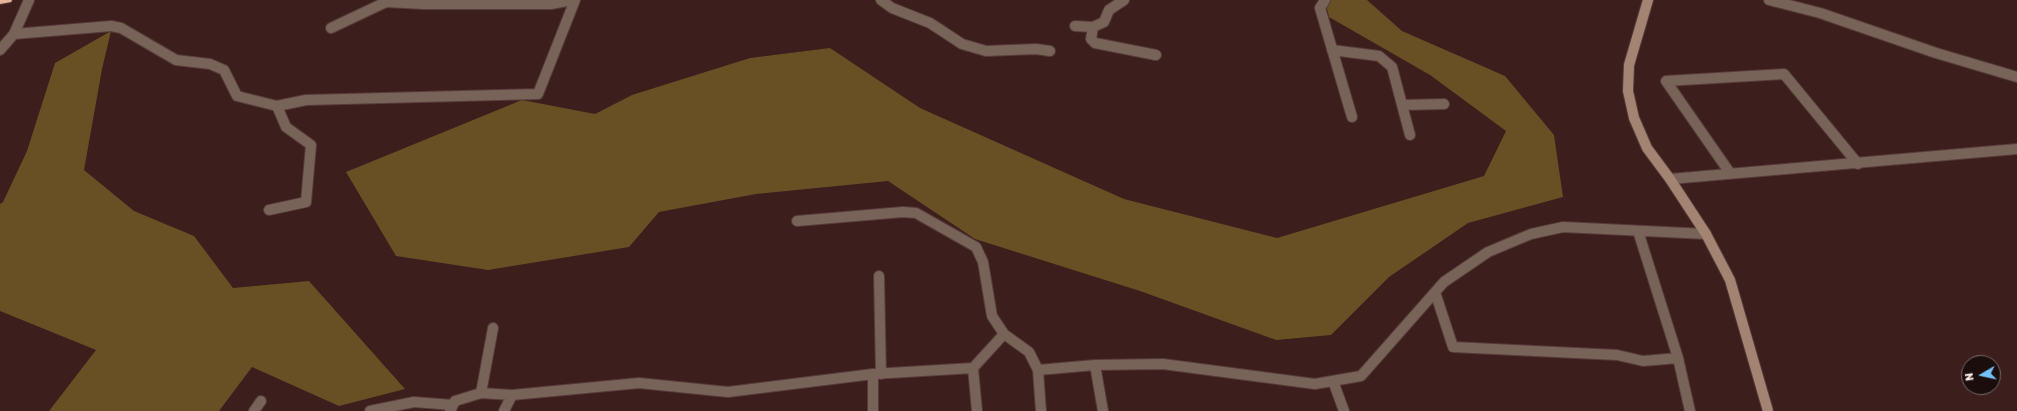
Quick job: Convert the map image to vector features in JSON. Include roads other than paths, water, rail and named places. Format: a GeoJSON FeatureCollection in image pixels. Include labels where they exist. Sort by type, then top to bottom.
{"type":"FeatureCollection","features":[{"type":"Feature","properties":{"kind":"highway"},"geometry":{"type":"LineString","coordinates":[[0,1],[7,0]]}},
{"type":"Feature","properties":{"kind":"street"},"geometry":{"type":"LineString","coordinates":[[0,50],[14,34],[29,0]]}},
{"type":"Feature","properties":{"kind":"street"},"geometry":{"type":"LineString","coordinates":[[14,34],[111,26],[121,28],[176,60],[210,64],[224,70],[230,85],[237,96],[277,106],[306,100],[538,94],[573,0]]}},
{"type":"Feature","properties":{"kind":"street"},"geometry":{"type":"LineString","coordinates":[[330,28],[386,2],[552,4],[573,0]]}},
{"type":"Feature","properties":{"kind":"street"},"geometry":{"type":"LineString","coordinates":[[881,0],[892,8],[930,23],[962,44],[986,51],[1036,49],[1050,51]]}},
{"type":"Feature","properties":{"kind":"street"},"geometry":{"type":"LineString","coordinates":[[1075,26],[1093,27],[1104,22],[1109,10],[1124,0]]}},
{"type":"Feature","properties":{"kind":"street"},"geometry":{"type":"LineString","coordinates":[[1325,0],[1320,8],[1352,117]]}},
{"type":"Feature","properties":{"kind":"street"},"geometry":{"type":"LineString","coordinates":[[1648,0],[1629,65],[1628,91],[1634,118],[1647,148],[1670,179],[1706,234],[1730,280],[1768,411]]}},
{"type":"Feature","properties":{"kind":"street"},"geometry":{"type":"LineString","coordinates":[[1769,0],[1820,13],[1936,53],[2017,77]]}},
{"type":"Feature","properties":{"kind":"street"},"geometry":{"type":"LineString","coordinates":[[1093,27],[1091,39],[1095,43],[1156,55]]}},
{"type":"Feature","properties":{"kind":"street"},"geometry":{"type":"LineString","coordinates":[[1332,50],[1379,56],[1392,67],[1410,135]]}},
{"type":"Feature","properties":{"kind":"street"},"geometry":{"type":"LineString","coordinates":[[1730,173],[1666,81],[1784,74],[1858,164]]}},
{"type":"Feature","properties":{"kind":"street"},"geometry":{"type":"LineString","coordinates":[[1402,105],[1444,104]]}},
{"type":"Feature","properties":{"kind":"street"},"geometry":{"type":"LineString","coordinates":[[269,210],[306,202],[311,145],[286,127],[277,106]]}},
{"type":"Feature","properties":{"kind":"street"},"geometry":{"type":"LineString","coordinates":[[1670,179],[1730,173],[1858,164],[2017,149]]}},
{"type":"Feature","properties":{"kind":"street"},"geometry":{"type":"LineString","coordinates":[[797,221],[903,212],[916,214],[976,247],[983,262],[992,316],[1004,334],[1029,352],[1038,370],[1041,411]]}},
{"type":"Feature","properties":{"kind":"street"},"geometry":{"type":"LineString","coordinates":[[1038,370],[1095,365],[1163,364],[1315,384],[1361,376],[1444,282],[1488,252],[1531,234],[1563,227],[1706,234]]}},
{"type":"Feature","properties":{"kind":"street"},"geometry":{"type":"LineString","coordinates":[[1638,231],[1678,358],[1690,411]]}},
{"type":"Feature","properties":{"kind":"street"},"geometry":{"type":"LineString","coordinates":[[874,411],[877,374],[879,276]]}},
{"type":"Feature","properties":{"kind":"street"},"geometry":{"type":"LineString","coordinates":[[1435,292],[1453,347],[1617,355],[1643,361],[1678,358]]}},
{"type":"Feature","properties":{"kind":"street"},"geometry":{"type":"LineString","coordinates":[[481,393],[493,328]]}},
{"type":"Feature","properties":{"kind":"street"},"geometry":{"type":"LineString","coordinates":[[370,411],[414,402],[451,408],[455,401],[481,393],[512,395],[639,383],[728,392],[877,374],[973,368],[1004,334]]}},
{"type":"Feature","properties":{"kind":"street"},"geometry":{"type":"LineString","coordinates":[[1095,365],[1103,411]]}},
{"type":"Feature","properties":{"kind":"street"},"geometry":{"type":"LineString","coordinates":[[973,368],[977,411]]}},
{"type":"Feature","properties":{"kind":"street"},"geometry":{"type":"LineString","coordinates":[[1333,381],[1344,411]]}},
{"type":"Feature","properties":{"kind":"street"},"geometry":{"type":"LineString","coordinates":[[504,411],[512,395]]}},
{"type":"Feature","properties":{"kind":"street"},"geometry":{"type":"LineString","coordinates":[[254,411],[261,401]]}}]}
